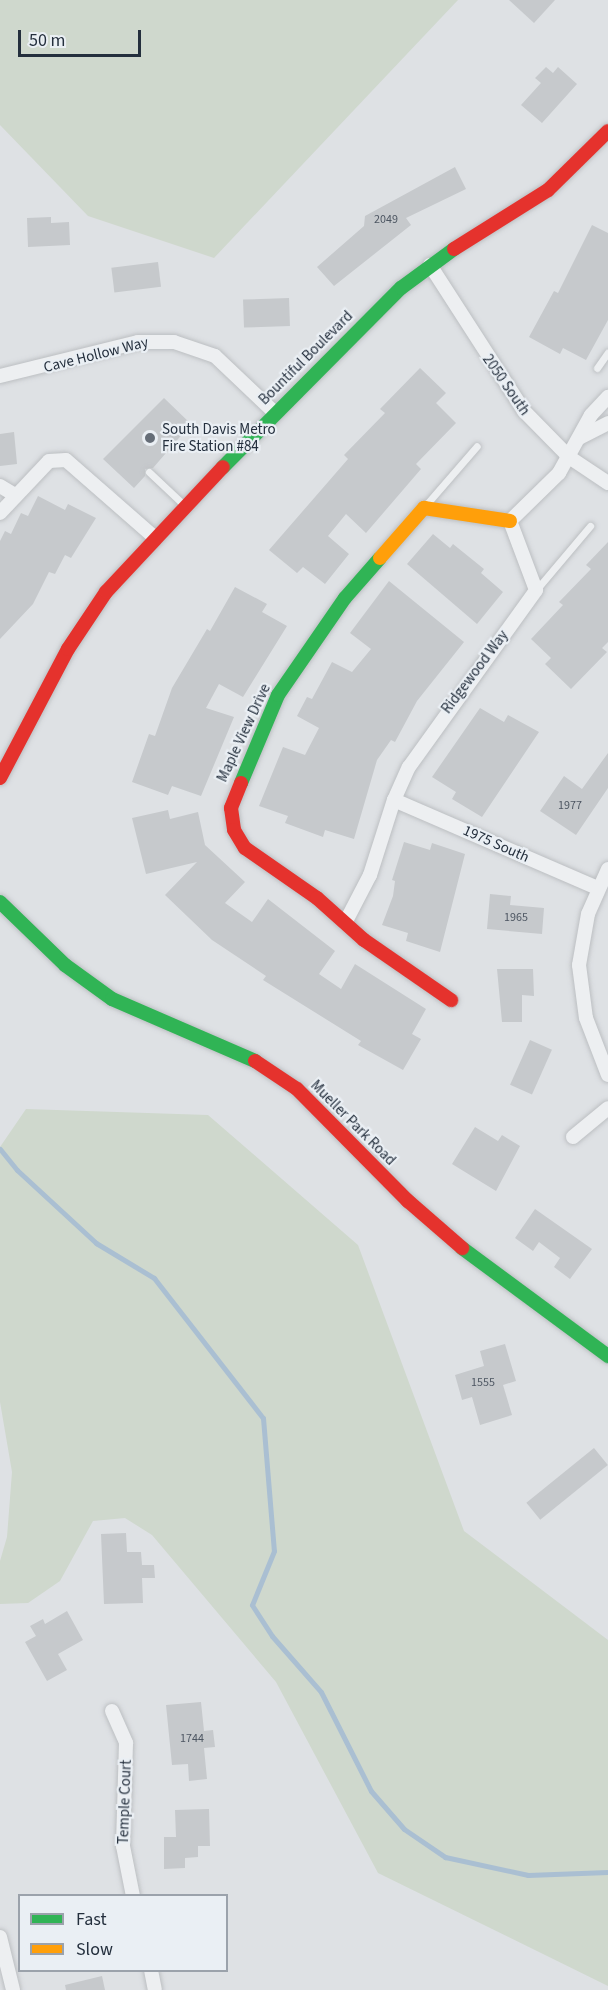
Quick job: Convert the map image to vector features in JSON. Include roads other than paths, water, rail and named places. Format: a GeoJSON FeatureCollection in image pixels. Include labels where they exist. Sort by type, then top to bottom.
{"type":"FeatureCollection","features":[{"type":"Feature","properties":{"kind":"main road","name":"Bountiful Boulevard"},"geometry":{"type":"LineString","coordinates":[[0,778],[68,649],[106,592],[154,537],[380,307],[430,265],[540,196],[608,131]]}},
{"type":"Feature","properties":{"kind":"main road"},"geometry":{"type":"LineString","coordinates":[[424,508],[510,521]]}},
{"type":"Feature","properties":{"kind":"main road","name":"Maple View Drive"},"geometry":{"type":"LineString","coordinates":[[424,508],[345,598],[278,695],[231,808],[234,830],[245,849],[317,898],[345,923],[451,1000]]}},
{"type":"Feature","properties":{"kind":"main road","name":"Mueller Park Road"},"geometry":{"type":"LineString","coordinates":[[0,902],[65,965],[112,999],[242,1053],[297,1089],[408,1201],[456,1244],[608,1356]]}},
{"type":"Feature","properties":{"kind":"street","name":"2050 South"},"geometry":{"type":"LineString","coordinates":[[430,265],[507,389],[569,457],[608,483]]}},
{"type":"Feature","properties":{"kind":"street","name":"Cave Hollow Way"},"geometry":{"type":"LineString","coordinates":[[0,376],[138,342],[174,342],[215,356],[275,412]]}},
{"type":"Feature","properties":{"kind":"street"},"geometry":{"type":"LineString","coordinates":[[536,590],[510,521],[559,473],[591,415],[608,397]]}},
{"type":"Feature","properties":{"kind":"street"},"geometry":{"type":"LineString","coordinates":[[579,438],[608,423]]}},
{"type":"Feature","properties":{"kind":"street"},"geometry":{"type":"LineString","coordinates":[[0,513],[49,461],[66,460],[154,537]]}},
{"type":"Feature","properties":{"kind":"street"},"geometry":{"type":"LineString","coordinates":[[0,486],[15,495]]}},
{"type":"Feature","properties":{"kind":"street","name":"Ridgewood Way"},"geometry":{"type":"LineString","coordinates":[[345,923],[370,875],[394,800],[428,737],[536,590]]}},
{"type":"Feature","properties":{"kind":"street","name":"1975 South"},"geometry":{"type":"LineString","coordinates":[[394,800],[597,888]]}},
{"type":"Feature","properties":{"kind":"street"},"geometry":{"type":"LineString","coordinates":[[608,869],[597,888],[581,939],[579,965],[586,1018],[608,1075]]}},
{"type":"Feature","properties":{"kind":"street"},"geometry":{"type":"LineString","coordinates":[[573,1137],[608,1108]]}},
{"type":"Feature","properties":{"kind":"street","name":"Temple Court"},"geometry":{"type":"LineString","coordinates":[[112,1711],[126,1743],[123,1846],[133,1894]]}},
{"type":"Feature","properties":{"kind":"street"},"geometry":{"type":"LineString","coordinates":[[0,1937],[13,1990]]}},
{"type":"Feature","properties":{"kind":"street"},"geometry":{"type":"LineString","coordinates":[[151,1972],[155,1990]]}},
{"type":"Feature","properties":{"kind":"lane"},"geometry":{"type":"LineString","coordinates":[[597,368],[608,352]]}},
{"type":"Feature","properties":{"kind":"lane"},"geometry":{"type":"LineString","coordinates":[[424,508],[477,446]]}},
{"type":"Feature","properties":{"kind":"lane"},"geometry":{"type":"LineString","coordinates":[[149,472],[184,506]]}},
{"type":"Feature","properties":{"kind":"lane"},"geometry":{"type":"LineString","coordinates":[[536,590],[590,526]]}},
{"type":"Feature","properties":{"kind":"waterway"},"geometry":{"type":"LineString","coordinates":[[0,1149],[17,1170],[96,1243],[154,1278],[263,1418],[274,1551],[252,1605],[272,1636],[321,1692],[371,1791],[404,1829],[445,1857],[528,1875],[608,1872]]}},
{"type":"Feature","properties":{"kind":"place","name":"South Davis Metro Fire Station #84"},"geometry":{"type":"Point","coordinates":[150,438]}}]}
